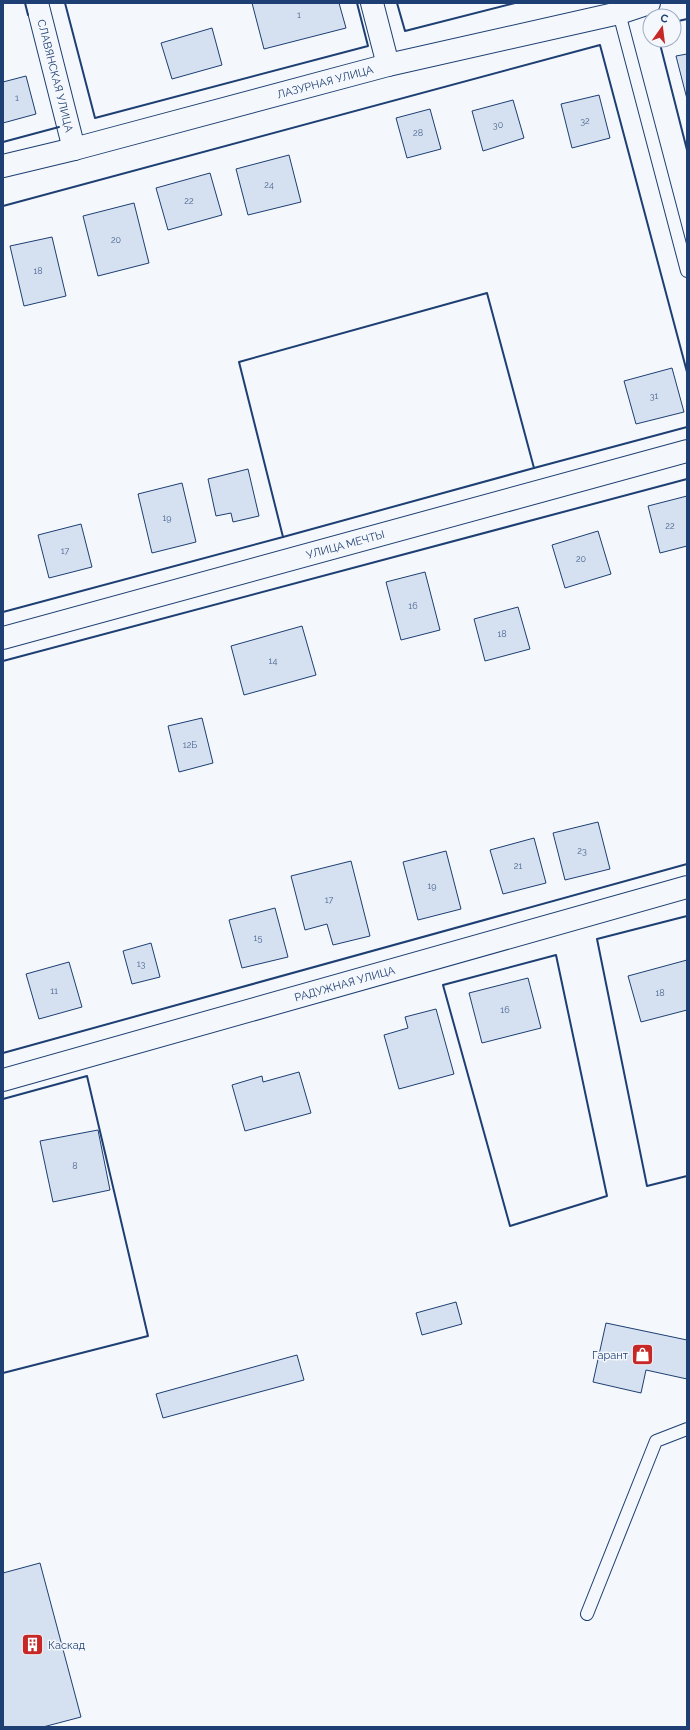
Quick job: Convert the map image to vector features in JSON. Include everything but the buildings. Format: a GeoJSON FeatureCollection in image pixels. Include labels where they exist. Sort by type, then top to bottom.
{"type":"FeatureCollection","features":[{"type":"Feature","properties":{"kind":"street","name":"СЛАВЯНСКАЯ УЛИЦА"},"geometry":{"type":"LineString","coordinates":[[37,3],[74,149]]}},
{"type":"Feature","properties":{"kind":"street"},"geometry":{"type":"LineString","coordinates":[[372,3],[388,65]]}},
{"type":"Feature","properties":{"kind":"street","name":"ЛАЗУРНАЯ УЛИЦА"},"geometry":{"type":"LineString","coordinates":[[3,166],[74,149],[388,65],[619,13],[649,3]]}},
{"type":"Feature","properties":{"kind":"street","name":"УЛИЦА МЕЧТЫ"},"geometry":{"type":"LineString","coordinates":[[3,638],[687,451]]}},
{"type":"Feature","properties":{"kind":"street","name":"РАДУЖНАЯ УЛИЦА"},"geometry":{"type":"LineString","coordinates":[[3,1080],[687,887]]}},
{"type":"Feature","properties":{"kind":"lane"},"geometry":{"type":"LineString","coordinates":[[619,13],[687,271]]}},
{"type":"Feature","properties":{"kind":"lane"},"geometry":{"type":"LineString","coordinates":[[587,1614],[656,1441],[687,1430]]}},
{"type":"Feature","properties":{"kind":"wall"},"geometry":{"type":"LineString","coordinates":[[25,3],[28,15]]}},
{"type":"Feature","properties":{"kind":"wall"},"geometry":{"type":"LineString","coordinates":[[65,3],[95,118],[368,46],[357,3]]}},
{"type":"Feature","properties":{"kind":"wall"},"geometry":{"type":"LineString","coordinates":[[397,3],[405,31],[515,3]]}},
{"type":"Feature","properties":{"kind":"wall"},"geometry":{"type":"LineString","coordinates":[[682,20],[687,19]]}},
{"type":"Feature","properties":{"kind":"wall"},"geometry":{"type":"LineString","coordinates":[[3,206],[600,45],[687,372]]}},
{"type":"Feature","properties":{"kind":"wall"},"geometry":{"type":"LineString","coordinates":[[661,48],[687,150]]}},
{"type":"Feature","properties":{"kind":"wall"},"geometry":{"type":"LineString","coordinates":[[3,142],[59,127]]}},
{"type":"Feature","properties":{"kind":"wall"},"geometry":{"type":"LineString","coordinates":[[3,612],[283,537],[239,362],[487,293],[534,468],[687,427]]}},
{"type":"Feature","properties":{"kind":"wall"},"geometry":{"type":"LineString","coordinates":[[283,537],[534,468]]}},
{"type":"Feature","properties":{"kind":"wall"},"geometry":{"type":"LineString","coordinates":[[3,661],[687,479]]}},
{"type":"Feature","properties":{"kind":"wall"},"geometry":{"type":"LineString","coordinates":[[3,1053],[687,864]]}},
{"type":"Feature","properties":{"kind":"wall"},"geometry":{"type":"LineString","coordinates":[[687,916],[597,939],[647,1186],[687,1176]]}},
{"type":"Feature","properties":{"kind":"wall"},"geometry":{"type":"LineString","coordinates":[[556,955],[607,1196],[510,1226],[443,985],[556,955]]}},
{"type":"Feature","properties":{"kind":"wall"},"geometry":{"type":"LineString","coordinates":[[3,1099],[87,1076],[148,1336],[3,1373]]}},
{"type":"Feature","properties":{"kind":"place","name":"Гарант"},"geometry":{"type":"Point","coordinates":[643,1355]}},
{"type":"Feature","properties":{"kind":"place","name":"Каскад"},"geometry":{"type":"Point","coordinates":[32,1645]}}]}
